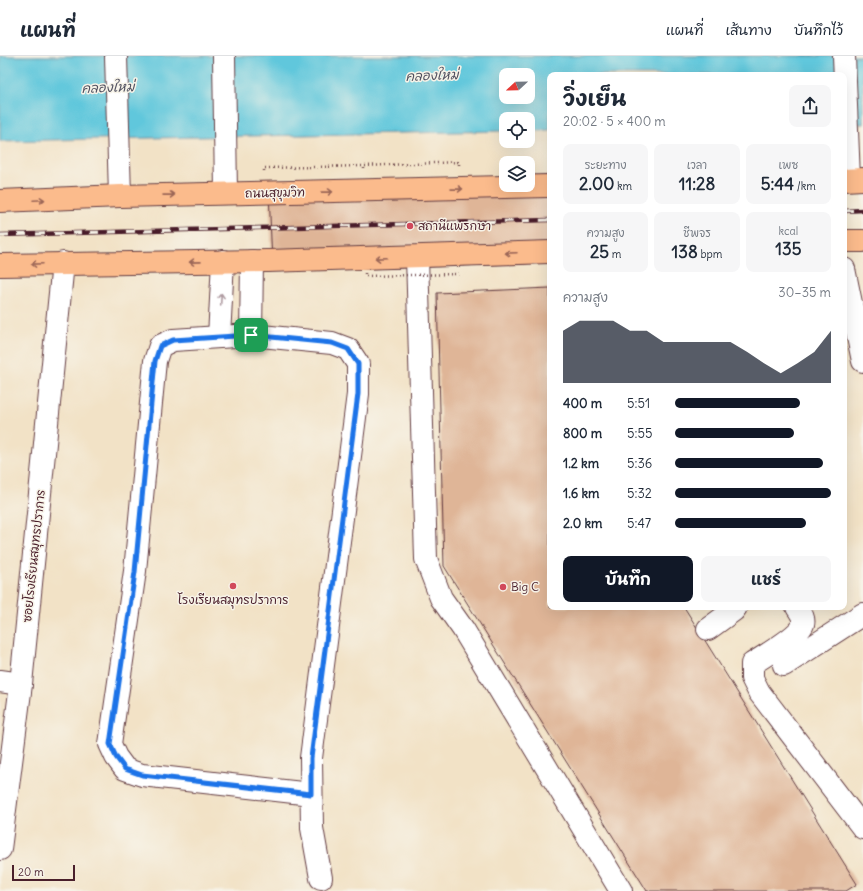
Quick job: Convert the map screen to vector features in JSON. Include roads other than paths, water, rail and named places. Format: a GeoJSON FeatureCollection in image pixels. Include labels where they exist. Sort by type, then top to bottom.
{"type":"FeatureCollection","features":[{"type":"Feature","properties":{"kind":"highway","name":"ถนนสุขุมวิท"},"geometry":{"type":"LineString","coordinates":[[0,201],[226,193],[547,186]]}},
{"type":"Feature","properties":{"kind":"highway"},"geometry":{"type":"LineString","coordinates":[[847,241],[863,241]]}},
{"type":"Feature","properties":{"kind":"highway"},"geometry":{"type":"LineString","coordinates":[[0,265],[252,261],[547,252]]}},
{"type":"Feature","properties":{"kind":"street"},"geometry":{"type":"LineString","coordinates":[[116,56],[120,196]]}},
{"type":"Feature","properties":{"kind":"street"},"geometry":{"type":"LineString","coordinates":[[224,56],[226,193]]}},
{"type":"Feature","properties":{"kind":"street"},"geometry":{"type":"LineString","coordinates":[[844,56],[845,72]]}},
{"type":"Feature","properties":{"kind":"street"},"geometry":{"type":"LineString","coordinates":[[847,142],[852,179]]}},
{"type":"Feature","properties":{"kind":"street"},"geometry":{"type":"LineString","coordinates":[[417,257],[426,559],[441,598],[463,629],[621,891]]}},
{"type":"Feature","properties":{"kind":"street"},"geometry":{"type":"LineString","coordinates":[[219,337],[222,261]]}},
{"type":"Feature","properties":{"kind":"street"},"geometry":{"type":"LineString","coordinates":[[251,335],[252,261]]}},
{"type":"Feature","properties":{"kind":"street","name":"ซอยโรงเรียนสมุทรปราการ"},"geometry":{"type":"LineString","coordinates":[[0,848],[21,684],[63,263]]}},
{"type":"Feature","properties":{"kind":"street"},"geometry":{"type":"LineString","coordinates":[[847,284],[863,361]]}},
{"type":"Feature","properties":{"kind":"street"},"geometry":{"type":"LineString","coordinates":[[311,794],[142,775],[125,769],[116,757],[110,744],[135,572],[155,361],[160,346],[173,340],[251,335],[332,343],[348,349],[358,364],[358,394],[311,758],[312,828],[321,878]]}},
{"type":"Feature","properties":{"kind":"street"},"geometry":{"type":"LineString","coordinates":[[708,629],[734,610]]}},
{"type":"Feature","properties":{"kind":"street"},"geometry":{"type":"LineString","coordinates":[[799,610],[804,618],[803,624],[797,634],[752,664],[752,678],[759,692],[863,828]]}},
{"type":"Feature","properties":{"kind":"street"},"geometry":{"type":"LineString","coordinates":[[784,665],[863,614]]}},
{"type":"Feature","properties":{"kind":"street"},"geometry":{"type":"LineString","coordinates":[[0,681],[21,684]]}},
{"type":"Feature","properties":{"kind":"water","name":"คลองใหม่"},"geometry":{"type":"Polygon","coordinates":[[[0,56],[863,56],[863,124],[847,124],[847,72],[547,72],[547,130],[535,131],[535,112],[499,112],[499,131],[0,141],[0,56]]]}},
{"type":"Feature","properties":{"kind":"railway"},"geometry":{"type":"LineString","coordinates":[[847,211],[863,210]]}},
{"type":"Feature","properties":{"kind":"railway"},"geometry":{"type":"LineString","coordinates":[[0,235],[547,220]]}},
{"type":"Feature","properties":{"kind":"place","name":"สถานีแพรกษา"},"geometry":{"type":"Point","coordinates":[410,226]}},
{"type":"Feature","properties":{"kind":"place","name":"โรงเรียนสมุทรปราการ"},"geometry":{"type":"Point","coordinates":[233,586]}},
{"type":"Feature","properties":{"kind":"place","name":"Big C"},"geometry":{"type":"Point","coordinates":[503,587]}}]}
